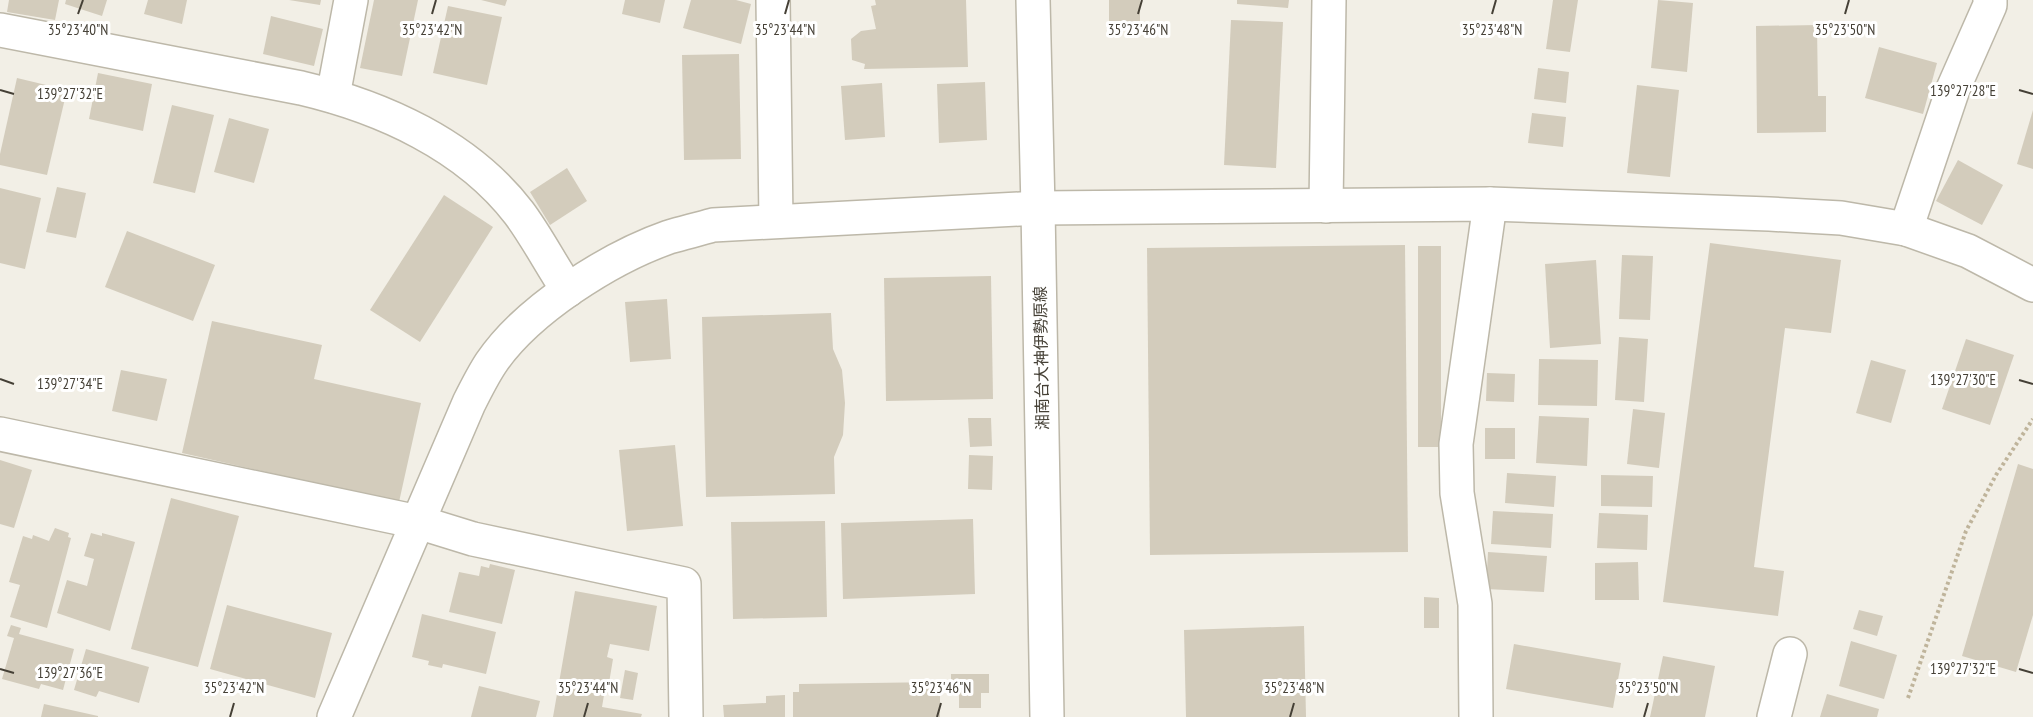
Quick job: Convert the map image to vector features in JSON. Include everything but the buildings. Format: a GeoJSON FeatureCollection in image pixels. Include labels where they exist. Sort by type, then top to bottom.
{"type":"FeatureCollection","features":[{"type":"Feature","properties":{"kind":"street"},"geometry":{"type":"LineString","coordinates":[[333,96],[351,0]]}},
{"type":"Feature","properties":{"kind":"street"},"geometry":{"type":"LineString","coordinates":[[773,0],[776,221]]}},
{"type":"Feature","properties":{"kind":"street","name":"湘南台大神伊勢原線"},"geometry":{"type":"LineString","coordinates":[[1033,0],[1047,717]]}},
{"type":"Feature","properties":{"kind":"street"},"geometry":{"type":"LineString","coordinates":[[1326,206],[1329,0]]}},
{"type":"Feature","properties":{"kind":"street"},"geometry":{"type":"LineString","coordinates":[[1906,230],[1953,89],[1990,5],[1990,0]]}},
{"type":"Feature","properties":{"kind":"street"},"geometry":{"type":"LineString","coordinates":[[0,30],[333,96],[403,124],[444,145],[485,176],[519,213],[568,290]]}},
{"type":"Feature","properties":{"kind":"street"},"geometry":{"type":"LineString","coordinates":[[1476,717],[1475,604],[1457,493],[1456,444],[1490,204]]}},
{"type":"Feature","properties":{"kind":"street"},"geometry":{"type":"LineString","coordinates":[[334,717],[469,403],[492,362],[520,329],[568,290],[620,259],[669,238],[713,225],[1038,208],[1490,204],[1841,218],[1906,230],[1968,251],[2033,285]]}},
{"type":"Feature","properties":{"kind":"street"},"geometry":{"type":"LineString","coordinates":[[0,434],[362,509],[418,522],[473,539],[684,584],[686,717]]}},
{"type":"Feature","properties":{"kind":"street"},"geometry":{"type":"LineString","coordinates":[[1774,717],[1790,654]]}},
{"type":"Feature","properties":{"kind":"path"},"geometry":{"type":"LineString","coordinates":[[1908,698],[1966,531],[1996,476],[2033,419]]}}]}
